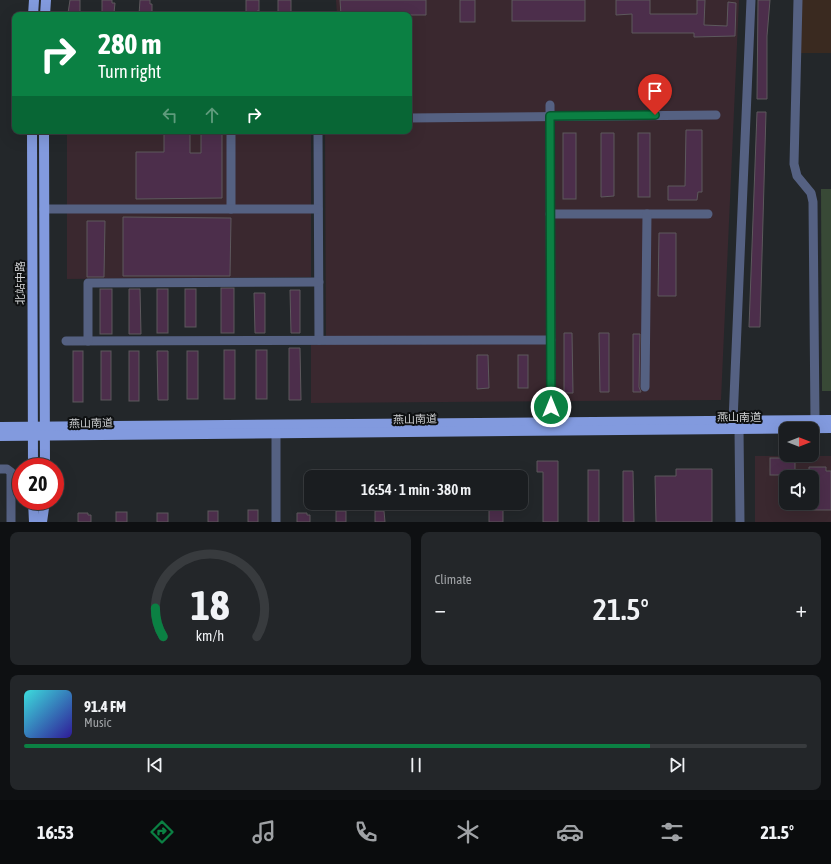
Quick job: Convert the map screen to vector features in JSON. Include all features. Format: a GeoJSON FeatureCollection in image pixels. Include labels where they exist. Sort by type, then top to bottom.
{"type":"FeatureCollection","features":[{"type":"Feature","properties":{"kind":"main road"},"geometry":{"type":"LineString","coordinates":[[34,0],[34,12]]}},
{"type":"Feature","properties":{"kind":"main road"},"geometry":{"type":"LineString","coordinates":[[45,12],[46,0]]}},
{"type":"Feature","properties":{"kind":"main road","name":"北站中路"},"geometry":{"type":"LineString","coordinates":[[32,134],[33,458]]}},
{"type":"Feature","properties":{"kind":"main road"},"geometry":{"type":"LineString","coordinates":[[44,134],[45,458]]}},
{"type":"Feature","properties":{"kind":"main road","name":"燕山南道"},"geometry":{"type":"LineString","coordinates":[[45,431],[276,433],[736,425],[831,420]]}},
{"type":"Feature","properties":{"kind":"main road","name":"燕山南道"},"geometry":{"type":"LineString","coordinates":[[0,436],[45,431],[551,422],[831,428]]}},
{"type":"Feature","properties":{"kind":"main road","name":"燕山南道"},"geometry":{"type":"LineString","coordinates":[[0,427],[33,432]]}},
{"type":"Feature","properties":{"kind":"main road"},"geometry":{"type":"LineString","coordinates":[[33,510],[34,522]]}},
{"type":"Feature","properties":{"kind":"main road"},"geometry":{"type":"LineString","coordinates":[[42,522],[44,510]]}},
{"type":"Feature","properties":{"kind":"street"},"geometry":{"type":"LineString","coordinates":[[740,522],[736,425],[751,0]]}},
{"type":"Feature","properties":{"kind":"street"},"geometry":{"type":"LineString","coordinates":[[798,0],[794,164],[797,176],[811,193],[813,202],[815,420]]}},
{"type":"Feature","properties":{"kind":"street"},"geometry":{"type":"LineString","coordinates":[[550,105],[551,422]]}},
{"type":"Feature","properties":{"kind":"street"},"geometry":{"type":"LineString","coordinates":[[412,118],[716,115]]}},
{"type":"Feature","properties":{"kind":"street"},"geometry":{"type":"LineString","coordinates":[[231,134],[231,209]]}},
{"type":"Feature","properties":{"kind":"street"},"geometry":{"type":"LineString","coordinates":[[318,134],[319,340]]}},
{"type":"Feature","properties":{"kind":"street"},"geometry":{"type":"LineString","coordinates":[[44,209],[318,209]]}},
{"type":"Feature","properties":{"kind":"street"},"geometry":{"type":"LineString","coordinates":[[550,214],[708,214]]}},
{"type":"Feature","properties":{"kind":"street"},"geometry":{"type":"LineString","coordinates":[[645,386],[647,214]]}},
{"type":"Feature","properties":{"kind":"street"},"geometry":{"type":"LineString","coordinates":[[88,341],[88,283],[319,282]]}},
{"type":"Feature","properties":{"kind":"street"},"geometry":{"type":"LineString","coordinates":[[66,341],[551,340]]}},
{"type":"Feature","properties":{"kind":"street"},"geometry":{"type":"LineString","coordinates":[[276,433],[276,522]]}},
{"type":"Feature","properties":{"kind":"street"},"geometry":{"type":"LineString","coordinates":[[0,469],[7,469],[11,472],[11,522]]}},
{"type":"Feature","properties":{"kind":"shaded area"},"geometry":{"type":"Polygon","coordinates":[[[336,0],[739,0],[721,400],[311,403],[311,345],[326,345],[325,134],[412,134],[412,12],[337,12],[336,0]]]}},
{"type":"Feature","properties":{"kind":"shaded area"},"geometry":{"type":"Polygon","coordinates":[[[802,0],[831,0],[831,53],[800,53],[802,0]]]}},
{"type":"Feature","properties":{"kind":"shaded area"},"geometry":{"type":"Polygon","coordinates":[[[67,134],[311,134],[311,277],[67,279],[67,134]]]}},
{"type":"Feature","properties":{"kind":"shaded area"},"geometry":{"type":"Polygon","coordinates":[[[755,456],[779,456],[779,462],[819,462],[819,456],[831,456],[831,522],[755,522],[755,456]]]}},
{"type":"Feature","properties":{"kind":"green space"},"geometry":{"type":"Polygon","coordinates":[[[821,189],[831,189],[831,391],[822,391],[821,189]]]}},
{"type":"Feature","properties":{"kind":"building"},"geometry":{"type":"Polygon","coordinates":[[[70,0],[80,0],[80,12],[68,12],[70,0]]]}},
{"type":"Feature","properties":{"kind":"building"},"geometry":{"type":"Polygon","coordinates":[[[102,0],[112,0],[112,3],[115,3],[114,12],[102,12],[102,0]]]}},
{"type":"Feature","properties":{"kind":"building"},"geometry":{"type":"Polygon","coordinates":[[[140,0],[150,0],[150,4],[152,4],[152,12],[139,12],[140,0]]]}},
{"type":"Feature","properties":{"kind":"building"},"geometry":{"type":"Polygon","coordinates":[[[246,0],[259,0],[259,11],[246,12],[246,0]]]}},
{"type":"Feature","properties":{"kind":"building"},"geometry":{"type":"Polygon","coordinates":[[[278,0],[291,0],[291,12],[278,12],[278,0]]]}},
{"type":"Feature","properties":{"kind":"building"},"geometry":{"type":"Polygon","coordinates":[[[340,0],[426,0],[426,15],[412,15],[412,12],[341,12],[340,0]]]}},
{"type":"Feature","properties":{"kind":"building"},"geometry":{"type":"Polygon","coordinates":[[[460,0],[475,0],[475,22],[460,22],[460,0]]]}},
{"type":"Feature","properties":{"kind":"building"},"geometry":{"type":"Polygon","coordinates":[[[512,0],[585,0],[585,21],[512,21],[512,0]]]}},
{"type":"Feature","properties":{"kind":"building"},"geometry":{"type":"Polygon","coordinates":[[[616,0],[650,0],[650,14],[697,14],[697,0],[705,0],[704,25],[727,26],[728,2],[736,3],[735,36],[694,37],[694,33],[632,33],[632,14],[616,15],[616,0]]]}},
{"type":"Feature","properties":{"kind":"building"},"geometry":{"type":"Polygon","coordinates":[[[758,0],[770,0],[767,36],[767,99],[757,99],[758,0]]]}},
{"type":"Feature","properties":{"kind":"building"},"geometry":{"type":"Polygon","coordinates":[[[757,112],[766,112],[760,327],[749,327],[757,112]]]}},
{"type":"Feature","properties":{"kind":"building"},"geometry":{"type":"Polygon","coordinates":[[[686,130],[702,130],[702,192],[698,192],[697,200],[668,200],[668,186],[685,186],[686,130]]]}},
{"type":"Feature","properties":{"kind":"building"},"geometry":{"type":"Polygon","coordinates":[[[563,133],[576,133],[576,199],[563,199],[563,133]]]}},
{"type":"Feature","properties":{"kind":"building"},"geometry":{"type":"Polygon","coordinates":[[[601,133],[614,133],[614,196],[601,197],[601,133]]]}},
{"type":"Feature","properties":{"kind":"building"},"geometry":{"type":"Polygon","coordinates":[[[638,133],[650,133],[650,197],[638,197],[638,133]]]}},
{"type":"Feature","properties":{"kind":"building"},"geometry":{"type":"Polygon","coordinates":[[[164,134],[190,134],[190,153],[201,153],[201,134],[222,134],[222,198],[136,199],[136,152],[164,152],[164,134]]]}},
{"type":"Feature","properties":{"kind":"building"},"geometry":{"type":"Polygon","coordinates":[[[123,217],[231,218],[230,276],[123,276],[123,217]]]}},
{"type":"Feature","properties":{"kind":"building"},"geometry":{"type":"Polygon","coordinates":[[[87,221],[105,221],[104,277],[87,277],[87,221]]]}},
{"type":"Feature","properties":{"kind":"building"},"geometry":{"type":"Polygon","coordinates":[[[659,233],[676,233],[676,296],[658,296],[659,233]]]}},
{"type":"Feature","properties":{"kind":"building"},"geometry":{"type":"Polygon","coordinates":[[[221,288],[234,288],[234,333],[221,333],[221,288]]]}},
{"type":"Feature","properties":{"kind":"building"},"geometry":{"type":"Polygon","coordinates":[[[100,289],[112,289],[112,334],[100,334],[100,289]]]}},
{"type":"Feature","properties":{"kind":"building"},"geometry":{"type":"Polygon","coordinates":[[[129,289],[140,289],[141,334],[129,334],[129,289]]]}},
{"type":"Feature","properties":{"kind":"building"},"geometry":{"type":"Polygon","coordinates":[[[157,289],[168,289],[168,333],[157,333],[157,289]]]}},
{"type":"Feature","properties":{"kind":"building"},"geometry":{"type":"Polygon","coordinates":[[[185,289],[196,289],[196,327],[185,327],[185,289]]]}},
{"type":"Feature","properties":{"kind":"building"},"geometry":{"type":"Polygon","coordinates":[[[290,290],[300,290],[300,333],[291,333],[290,290]]]}},
{"type":"Feature","properties":{"kind":"building"},"geometry":{"type":"Polygon","coordinates":[[[254,293],[265,293],[265,333],[255,333],[254,293]]]}},
{"type":"Feature","properties":{"kind":"building"},"geometry":{"type":"Polygon","coordinates":[[[564,333],[572,333],[573,393],[564,393],[564,333]]]}},
{"type":"Feature","properties":{"kind":"building"},"geometry":{"type":"Polygon","coordinates":[[[599,333],[609,333],[609,392],[600,392],[599,333]]]}},
{"type":"Feature","properties":{"kind":"building"},"geometry":{"type":"Polygon","coordinates":[[[633,334],[640,334],[639,387],[641,392],[633,392],[633,334]]]}},
{"type":"Feature","properties":{"kind":"building"},"geometry":{"type":"Polygon","coordinates":[[[289,348],[300,348],[301,400],[289,400],[289,348]]]}},
{"type":"Feature","properties":{"kind":"building"},"geometry":{"type":"Polygon","coordinates":[[[224,350],[235,350],[235,399],[224,399],[224,350]]]}},
{"type":"Feature","properties":{"kind":"building"},"geometry":{"type":"Polygon","coordinates":[[[256,350],[267,350],[267,399],[256,399],[256,350]]]}},
{"type":"Feature","properties":{"kind":"building"},"geometry":{"type":"Polygon","coordinates":[[[73,351],[83,351],[83,402],[73,402],[73,351]]]}},
{"type":"Feature","properties":{"kind":"building"},"geometry":{"type":"Polygon","coordinates":[[[101,351],[111,351],[111,400],[101,400],[101,351]]]}},
{"type":"Feature","properties":{"kind":"building"},"geometry":{"type":"Polygon","coordinates":[[[129,351],[139,351],[139,401],[129,401],[129,351]]]}},
{"type":"Feature","properties":{"kind":"building"},"geometry":{"type":"Polygon","coordinates":[[[157,351],[168,351],[168,400],[158,400],[157,351]]]}},
{"type":"Feature","properties":{"kind":"building"},"geometry":{"type":"Polygon","coordinates":[[[187,351],[198,351],[198,399],[187,399],[187,351]]]}},
{"type":"Feature","properties":{"kind":"building"},"geometry":{"type":"Polygon","coordinates":[[[477,355],[488,355],[489,388],[477,389],[477,355]]]}},
{"type":"Feature","properties":{"kind":"building"},"geometry":{"type":"Polygon","coordinates":[[[518,355],[528,355],[528,388],[518,388],[518,355]]]}},
{"type":"Feature","properties":{"kind":"building"},"geometry":{"type":"Polygon","coordinates":[[[770,458],[779,458],[779,462],[795,462],[795,470],[779,470],[779,475],[770,475],[770,458]]]}},
{"type":"Feature","properties":{"kind":"building"},"geometry":{"type":"Polygon","coordinates":[[[537,461],[558,461],[558,522],[543,522],[543,472],[537,472],[537,461]]]}},
{"type":"Feature","properties":{"kind":"building"},"geometry":{"type":"Polygon","coordinates":[[[809,467],[826,467],[826,471],[831,471],[831,510],[819,510],[819,470],[809,470],[809,467]]]}},
{"type":"Feature","properties":{"kind":"building"},"geometry":{"type":"Polygon","coordinates":[[[676,469],[712,469],[712,522],[656,522],[655,476],[676,476],[676,469]]]}},
{"type":"Feature","properties":{"kind":"building"},"geometry":{"type":"Polygon","coordinates":[[[588,470],[599,470],[599,522],[588,522],[588,470]]]}},
{"type":"Feature","properties":{"kind":"building"},"geometry":{"type":"Polygon","coordinates":[[[623,471],[633,471],[634,522],[623,522],[623,471]]]}},
{"type":"Feature","properties":{"kind":"building"},"geometry":{"type":"Polygon","coordinates":[[[248,510],[258,510],[258,522],[248,522],[248,510]]]}},
{"type":"Feature","properties":{"kind":"building"},"geometry":{"type":"Polygon","coordinates":[[[489,510],[503,510],[503,522],[489,522],[489,510]]]}},
{"type":"Feature","properties":{"kind":"building"},"geometry":{"type":"Polygon","coordinates":[[[208,511],[218,511],[218,522],[208,522],[208,511]]]}},
{"type":"Feature","properties":{"kind":"building"},"geometry":{"type":"Polygon","coordinates":[[[336,511],[346,511],[346,522],[336,522],[336,511]]]}},
{"type":"Feature","properties":{"kind":"building"},"geometry":{"type":"Polygon","coordinates":[[[375,511],[384,511],[385,522],[375,522],[375,511]]]}},
{"type":"Feature","properties":{"kind":"building"},"geometry":{"type":"Polygon","coordinates":[[[116,512],[127,512],[127,522],[116,522],[116,512]]]}},
{"type":"Feature","properties":{"kind":"building"},"geometry":{"type":"Polygon","coordinates":[[[78,513],[88,513],[88,515],[91,515],[91,522],[78,522],[78,513]]]}},
{"type":"Feature","properties":{"kind":"building"},"geometry":{"type":"Polygon","coordinates":[[[157,513],[168,513],[168,522],[157,522],[157,513]]]}},
{"type":"Feature","properties":{"kind":"building"},"geometry":{"type":"Polygon","coordinates":[[[297,513],[307,513],[307,515],[310,515],[310,522],[297,522],[297,513]]]}},
{"type":"Feature","properties":{"kind":"route"},"geometry":{"type":"LineString","coordinates":[[551,407],[550,116],[655,115]]}}]}
